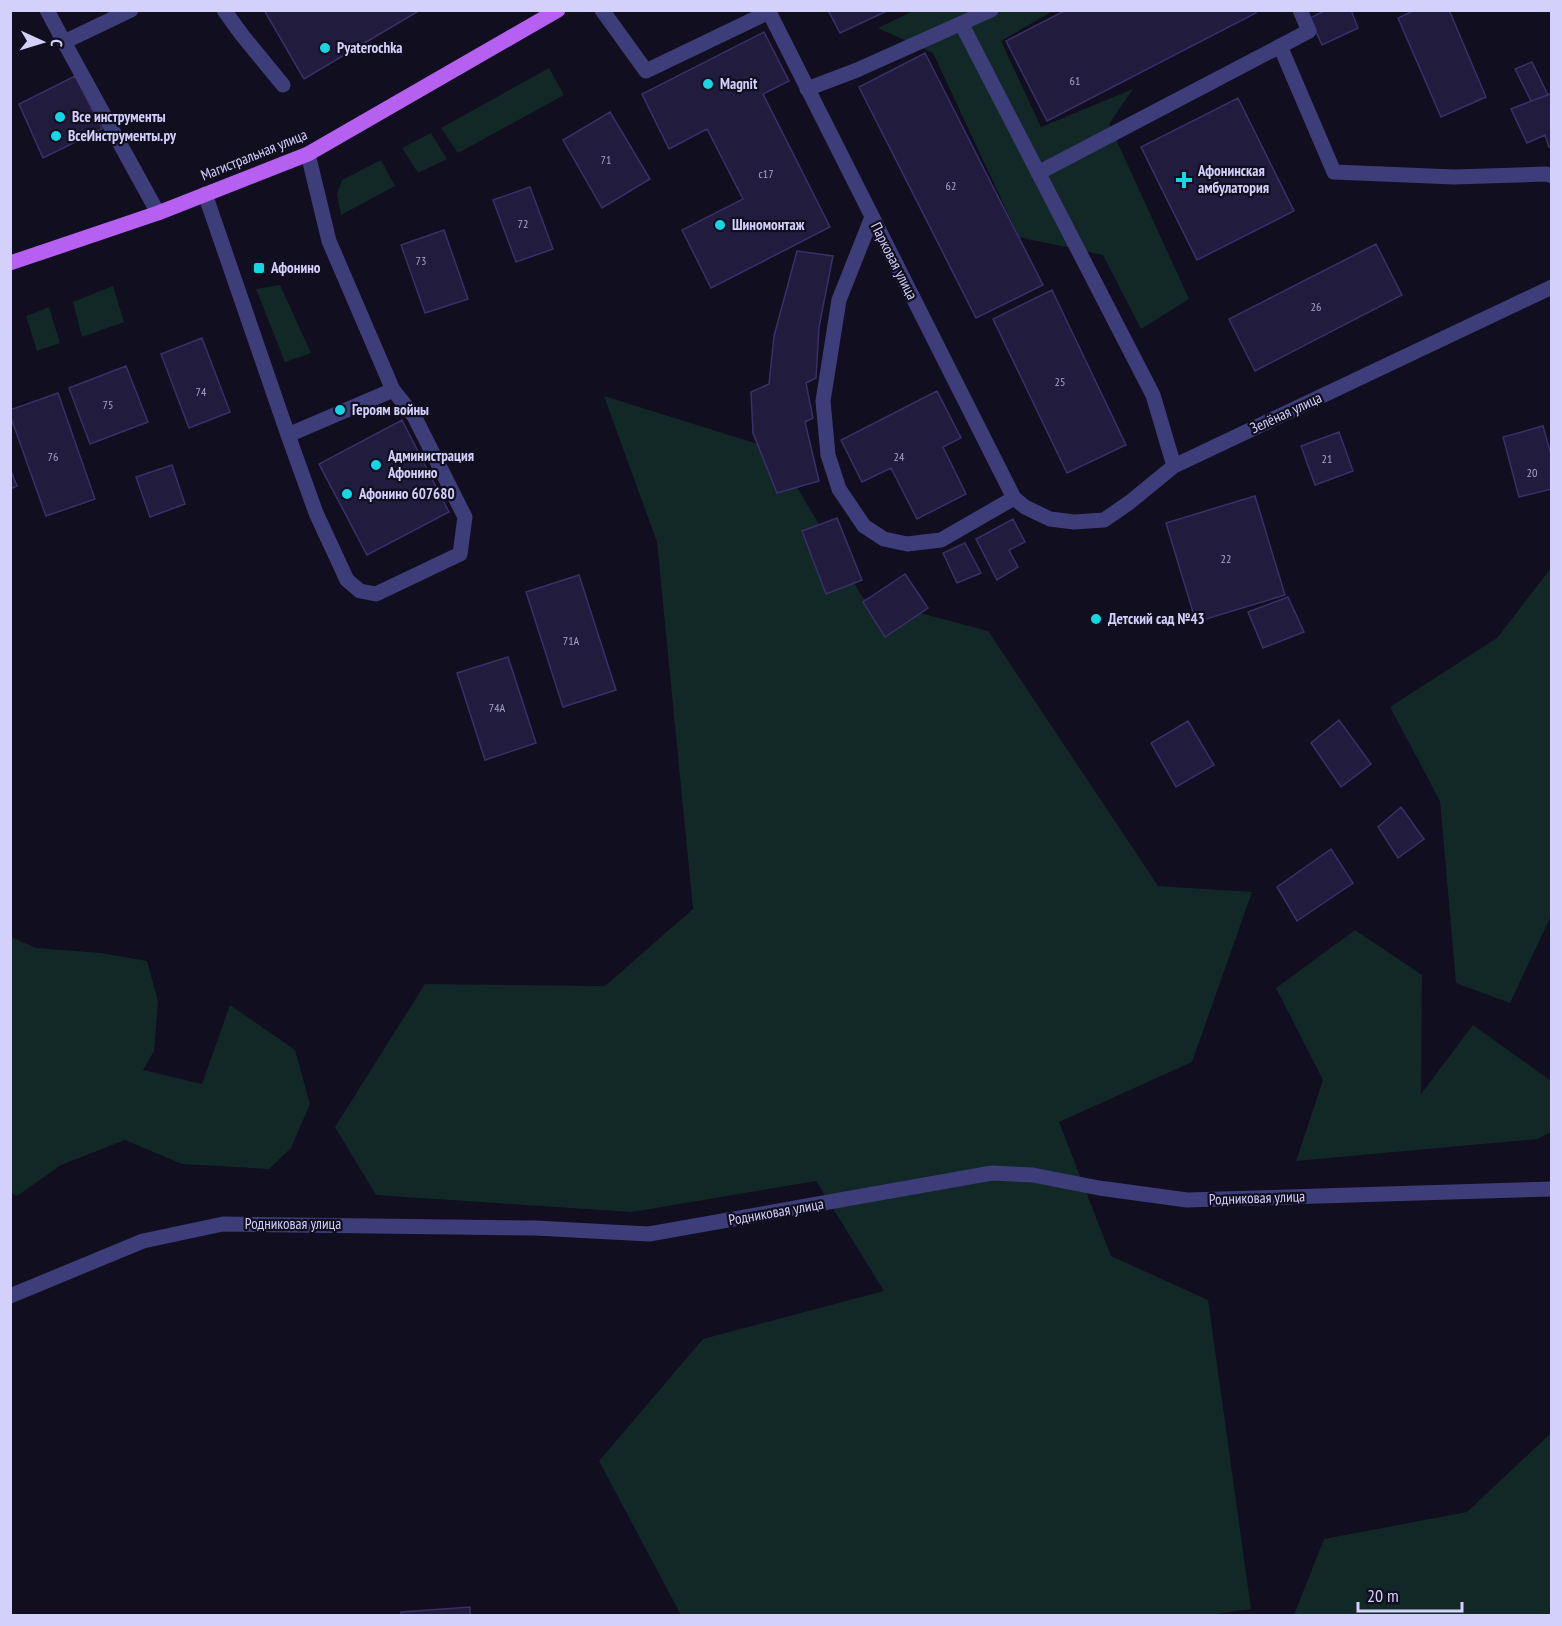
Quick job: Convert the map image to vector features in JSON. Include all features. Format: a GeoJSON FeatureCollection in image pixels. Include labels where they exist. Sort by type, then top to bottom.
{"type":"FeatureCollection","features":[{"type":"Feature","properties":{"kind":"main road","name":"Магистральная улица"},"geometry":{"type":"LineString","coordinates":[[10,263],[158,213],[308,154],[558,10]]}},
{"type":"Feature","properties":{"kind":"street"},"geometry":{"type":"LineString","coordinates":[[47,10],[158,213]]}},
{"type":"Feature","properties":{"kind":"street"},"geometry":{"type":"LineString","coordinates":[[64,42],[131,10]]}},
{"type":"Feature","properties":{"kind":"street"},"geometry":{"type":"LineString","coordinates":[[224,10],[283,85]]}},
{"type":"Feature","properties":{"kind":"street"},"geometry":{"type":"LineString","coordinates":[[602,10],[646,71],[769,11]]}},
{"type":"Feature","properties":{"kind":"street"},"geometry":{"type":"LineString","coordinates":[[807,89],[962,25],[991,10]]}},
{"type":"Feature","properties":{"kind":"street"},"geometry":{"type":"LineString","coordinates":[[1038,173],[1309,31],[1300,10]]}},
{"type":"Feature","properties":{"kind":"street","name":"Парковая улица"},"geometry":{"type":"LineString","coordinates":[[769,11],[1019,502]]}},
{"type":"Feature","properties":{"kind":"street"},"geometry":{"type":"LineString","coordinates":[[962,25],[1153,395],[1174,466]]}},
{"type":"Feature","properties":{"kind":"street"},"geometry":{"type":"LineString","coordinates":[[1280,46],[1334,172],[1454,177],[1546,174],[1551,176]]}},
{"type":"Feature","properties":{"kind":"street"},"geometry":{"type":"LineString","coordinates":[[205,194],[316,513],[347,580],[360,591],[376,594],[460,554],[465,517],[414,416],[393,390],[329,241],[308,154]]}},
{"type":"Feature","properties":{"kind":"street"},"geometry":{"type":"LineString","coordinates":[[872,217],[839,300],[823,401],[828,454],[839,489],[864,526],[884,539],[907,544],[941,540],[1019,502]]}},
{"type":"Feature","properties":{"kind":"street","name":"Зелёная улица"},"geometry":{"type":"LineString","coordinates":[[1019,502],[1050,519],[1074,522],[1104,520],[1174,466],[1551,287]]}},
{"type":"Feature","properties":{"kind":"street"},"geometry":{"type":"LineString","coordinates":[[288,435],[393,390]]}},
{"type":"Feature","properties":{"kind":"street","name":"Родниковая улица"},"geometry":{"type":"LineString","coordinates":[[10,1296],[143,1241],[224,1224],[523,1227],[649,1234],[992,1173],[1034,1175],[1099,1188],[1187,1200],[1551,1189]]}},
{"type":"Feature","properties":{"kind":"green space"},"geometry":{"type":"Polygon","coordinates":[[[913,11],[1053,11],[1001,41],[1041,127],[1133,89],[1109,124],[1189,299],[1141,329],[1103,255],[1019,237],[933,53],[878,28],[913,11]]]}},
{"type":"Feature","properties":{"kind":"green space"},"geometry":{"type":"Polygon","coordinates":[[[549,68],[564,95],[458,153],[441,128],[549,68]]]}},
{"type":"Feature","properties":{"kind":"green space"},"geometry":{"type":"Polygon","coordinates":[[[431,133],[447,159],[418,173],[402,148],[431,133]]]}},
{"type":"Feature","properties":{"kind":"green space"},"geometry":{"type":"Polygon","coordinates":[[[381,160],[395,186],[341,215],[337,194],[342,180],[381,160]]]}},
{"type":"Feature","properties":{"kind":"green space"},"geometry":{"type":"Polygon","coordinates":[[[280,285],[311,353],[285,362],[256,289],[280,285]]]}},
{"type":"Feature","properties":{"kind":"green space"},"geometry":{"type":"Polygon","coordinates":[[[113,286],[124,322],[82,337],[73,302],[113,286]]]}},
{"type":"Feature","properties":{"kind":"green space"},"geometry":{"type":"Polygon","coordinates":[[[49,307],[60,343],[37,351],[26,316],[49,307]]]}},
{"type":"Feature","properties":{"kind":"green space"},"geometry":{"type":"Polygon","coordinates":[[[604,396],[774,449],[863,598],[988,631],[1158,886],[1252,892],[1192,1062],[1059,1122],[1111,1256],[1208,1300],[1251,1609],[1200,1616],[681,1615],[599,1461],[703,1339],[884,1291],[816,1181],[632,1212],[376,1195],[335,1127],[425,984],[605,986],[693,909],[657,542],[604,396]]]}},
{"type":"Feature","properties":{"kind":"green space"},"geometry":{"type":"Polygon","coordinates":[[[1551,568],[1551,916],[1510,1003],[1456,983],[1440,801],[1390,707],[1497,638],[1551,568]]]}},
{"type":"Feature","properties":{"kind":"green space"},"geometry":{"type":"Polygon","coordinates":[[[1355,930],[1422,975],[1421,1094],[1473,1025],[1551,1081],[1551,1132],[1537,1139],[1296,1161],[1323,1080],[1276,988],[1355,930]]]}},
{"type":"Feature","properties":{"kind":"green space"},"geometry":{"type":"Polygon","coordinates":[[[11,937],[36,948],[101,953],[147,961],[158,1001],[154,1051],[143,1070],[202,1084],[230,1005],[295,1050],[310,1104],[291,1148],[269,1169],[182,1164],[125,1140],[61,1165],[17,1196],[11,1193],[11,937]]]}},
{"type":"Feature","properties":{"kind":"green space"},"geometry":{"type":"Polygon","coordinates":[[[1551,1433],[1551,1615],[1294,1615],[1324,1539],[1467,1512],[1551,1433]]]}},
{"type":"Feature","properties":{"kind":"building"},"geometry":{"type":"Polygon","coordinates":[[[264,10],[416,10],[417,12],[304,79],[264,10]]]}},
{"type":"Feature","properties":{"kind":"building"},"geometry":{"type":"Polygon","coordinates":[[[828,10],[889,10],[840,33],[828,10]]]}},
{"type":"Feature","properties":{"kind":"building"},"geometry":{"type":"Polygon","coordinates":[[[1066,10],[1255,10],[1256,13],[1047,121],[1006,41],[1066,10]]]}},
{"type":"Feature","properties":{"kind":"building"},"geometry":{"type":"Polygon","coordinates":[[[1326,10],[1351,10],[1358,28],[1322,45],[1310,18],[1326,10]]]}},
{"type":"Feature","properties":{"kind":"building"},"geometry":{"type":"Polygon","coordinates":[[[1415,10],[1449,10],[1486,97],[1441,117],[1398,18],[1415,10]]]}},
{"type":"Feature","properties":{"kind":"building"},"geometry":{"type":"Polygon","coordinates":[[[764,32],[789,81],[763,94],[830,227],[711,288],[682,230],[743,199],[707,129],[669,149],[642,94],[764,32]]]}},
{"type":"Feature","properties":{"kind":"building"},"geometry":{"type":"Polygon","coordinates":[[[925,53],[1043,285],[976,318],[859,87],[925,53]]]}},
{"type":"Feature","properties":{"kind":"building"},"geometry":{"type":"Polygon","coordinates":[[[1532,62],[1548,95],[1531,101],[1515,69],[1532,62]]]}},
{"type":"Feature","properties":{"kind":"building","name":"Все инструменты"},"geometry":{"type":"Polygon","coordinates":[[[75,76],[102,129],[43,158],[19,104],[75,76]]]}},
{"type":"Feature","properties":{"kind":"building"},"geometry":{"type":"Polygon","coordinates":[[[1552,93],[1552,146],[1549,147],[1545,135],[1527,143],[1511,109],[1552,93]]]}},
{"type":"Feature","properties":{"kind":"building","name":"Афонинская амбулатория"},"geometry":{"type":"Polygon","coordinates":[[[1238,98],[1294,211],[1197,260],[1141,147],[1238,98]]]}},
{"type":"Feature","properties":{"kind":"building"},"geometry":{"type":"Polygon","coordinates":[[[610,112],[650,179],[602,208],[563,140],[610,112]]]}},
{"type":"Feature","properties":{"kind":"building"},"geometry":{"type":"Polygon","coordinates":[[[530,187],[553,249],[516,262],[493,200],[530,187]]]}},
{"type":"Feature","properties":{"kind":"building"},"geometry":{"type":"Polygon","coordinates":[[[444,230],[468,299],[425,313],[401,245],[444,230]]]}},
{"type":"Feature","properties":{"kind":"building"},"geometry":{"type":"Polygon","coordinates":[[[1376,244],[1402,295],[1255,371],[1229,319],[1376,244]]]}},
{"type":"Feature","properties":{"kind":"building"},"geometry":{"type":"Polygon","coordinates":[[[797,251],[833,256],[819,327],[816,378],[806,383],[813,418],[805,422],[819,481],[777,493],[753,433],[751,392],[769,384],[774,336],[797,251]]]}},
{"type":"Feature","properties":{"kind":"building"},"geometry":{"type":"Polygon","coordinates":[[[1052,290],[1126,445],[1067,473],[993,319],[1052,290]]]}},
{"type":"Feature","properties":{"kind":"building"},"geometry":{"type":"Polygon","coordinates":[[[202,338],[230,412],[189,428],[161,354],[202,338]]]}},
{"type":"Feature","properties":{"kind":"building"},"geometry":{"type":"Polygon","coordinates":[[[126,366],[148,422],[90,444],[69,388],[126,366]]]}},
{"type":"Feature","properties":{"kind":"building"},"geometry":{"type":"Polygon","coordinates":[[[937,391],[961,438],[943,447],[966,494],[917,519],[891,468],[862,482],[841,440],[937,391]]]}},
{"type":"Feature","properties":{"kind":"building"},"geometry":{"type":"Polygon","coordinates":[[[58,393],[95,499],[46,516],[10,410],[58,393]]]}},
{"type":"Feature","properties":{"kind":"building"},"geometry":{"type":"Polygon","coordinates":[[[402,420],[449,512],[367,555],[319,464],[402,420]]]}},
{"type":"Feature","properties":{"kind":"building"},"geometry":{"type":"Polygon","coordinates":[[[1543,426],[1552,458],[1552,489],[1519,497],[1503,437],[1543,426]]]}},
{"type":"Feature","properties":{"kind":"building"},"geometry":{"type":"Polygon","coordinates":[[[1339,432],[1353,471],[1315,485],[1301,446],[1339,432]]]}},
{"type":"Feature","properties":{"kind":"building"},"geometry":{"type":"Polygon","coordinates":[[[172,465],[185,504],[150,517],[136,477],[172,465]]]}},
{"type":"Feature","properties":{"kind":"building"},"geometry":{"type":"Polygon","coordinates":[[[10,468],[17,486],[10,489],[10,468]]]}},
{"type":"Feature","properties":{"kind":"building"},"geometry":{"type":"Polygon","coordinates":[[[1255,496],[1285,595],[1196,622],[1166,523],[1255,496]]]}},
{"type":"Feature","properties":{"kind":"building"},"geometry":{"type":"Polygon","coordinates":[[[837,518],[862,580],[826,594],[802,531],[837,518]]]}},
{"type":"Feature","properties":{"kind":"building"},"geometry":{"type":"Polygon","coordinates":[[[1013,519],[1025,542],[1009,550],[1018,567],[997,580],[976,539],[1013,519]]]}},
{"type":"Feature","properties":{"kind":"building"},"geometry":{"type":"Polygon","coordinates":[[[965,543],[981,573],[957,583],[943,553],[965,543]]]}},
{"type":"Feature","properties":{"kind":"building"},"geometry":{"type":"Polygon","coordinates":[[[905,574],[928,608],[885,637],[863,602],[905,574]]]}},
{"type":"Feature","properties":{"kind":"building"},"geometry":{"type":"Polygon","coordinates":[[[579,575],[616,690],[563,707],[526,592],[579,575]]]}},
{"type":"Feature","properties":{"kind":"building"},"geometry":{"type":"Polygon","coordinates":[[[1288,597],[1304,632],[1263,648],[1248,612],[1288,597]]]}},
{"type":"Feature","properties":{"kind":"building"},"geometry":{"type":"Polygon","coordinates":[[[508,657],[536,743],[485,760],[457,673],[508,657]]]}},
{"type":"Feature","properties":{"kind":"building"},"geometry":{"type":"Polygon","coordinates":[[[1339,720],[1371,764],[1341,787],[1311,743],[1339,720]]]}},
{"type":"Feature","properties":{"kind":"building"},"geometry":{"type":"Polygon","coordinates":[[[1188,721],[1214,765],[1176,787],[1151,743],[1188,721]]]}},
{"type":"Feature","properties":{"kind":"building"},"geometry":{"type":"Polygon","coordinates":[[[1401,807],[1424,839],[1398,858],[1378,827],[1401,807]]]}},
{"type":"Feature","properties":{"kind":"building"},"geometry":{"type":"Polygon","coordinates":[[[1331,849],[1353,883],[1297,921],[1277,887],[1331,849]]]}},
{"type":"Feature","properties":{"kind":"building"},"geometry":{"type":"Polygon","coordinates":[[[470,1607],[470,1616],[401,1616],[401,1612],[470,1607]]]}},
{"type":"Feature","properties":{"kind":"place","name":"Pyaterochka"},"geometry":{"type":"Point","coordinates":[325,48]}},
{"type":"Feature","properties":{"kind":"place","name":"Magnit"},"geometry":{"type":"Point","coordinates":[708,84]}},
{"type":"Feature","properties":{"kind":"place","name":"Все инструменты"},"geometry":{"type":"Point","coordinates":[60,117]}},
{"type":"Feature","properties":{"kind":"place","name":"ВсеИнструменты.ру"},"geometry":{"type":"Point","coordinates":[56,136]}},
{"type":"Feature","properties":{"kind":"place","name":"Афонинская амбулатория"},"geometry":{"type":"Point","coordinates":[1184,180]}},
{"type":"Feature","properties":{"kind":"place","name":"Шиномонтаж"},"geometry":{"type":"Point","coordinates":[720,225]}},
{"type":"Feature","properties":{"kind":"place","name":"Афонино"},"geometry":{"type":"Point","coordinates":[259,268]}},
{"type":"Feature","properties":{"kind":"place","name":"Героям войны"},"geometry":{"type":"Point","coordinates":[340,410]}},
{"type":"Feature","properties":{"kind":"place","name":"Администрация Афонино"},"geometry":{"type":"Point","coordinates":[376,465]}},
{"type":"Feature","properties":{"kind":"place","name":"Афонино 607680"},"geometry":{"type":"Point","coordinates":[347,494]}},
{"type":"Feature","properties":{"kind":"place","name":"Детский сад №43"},"geometry":{"type":"Point","coordinates":[1096,619]}}]}
